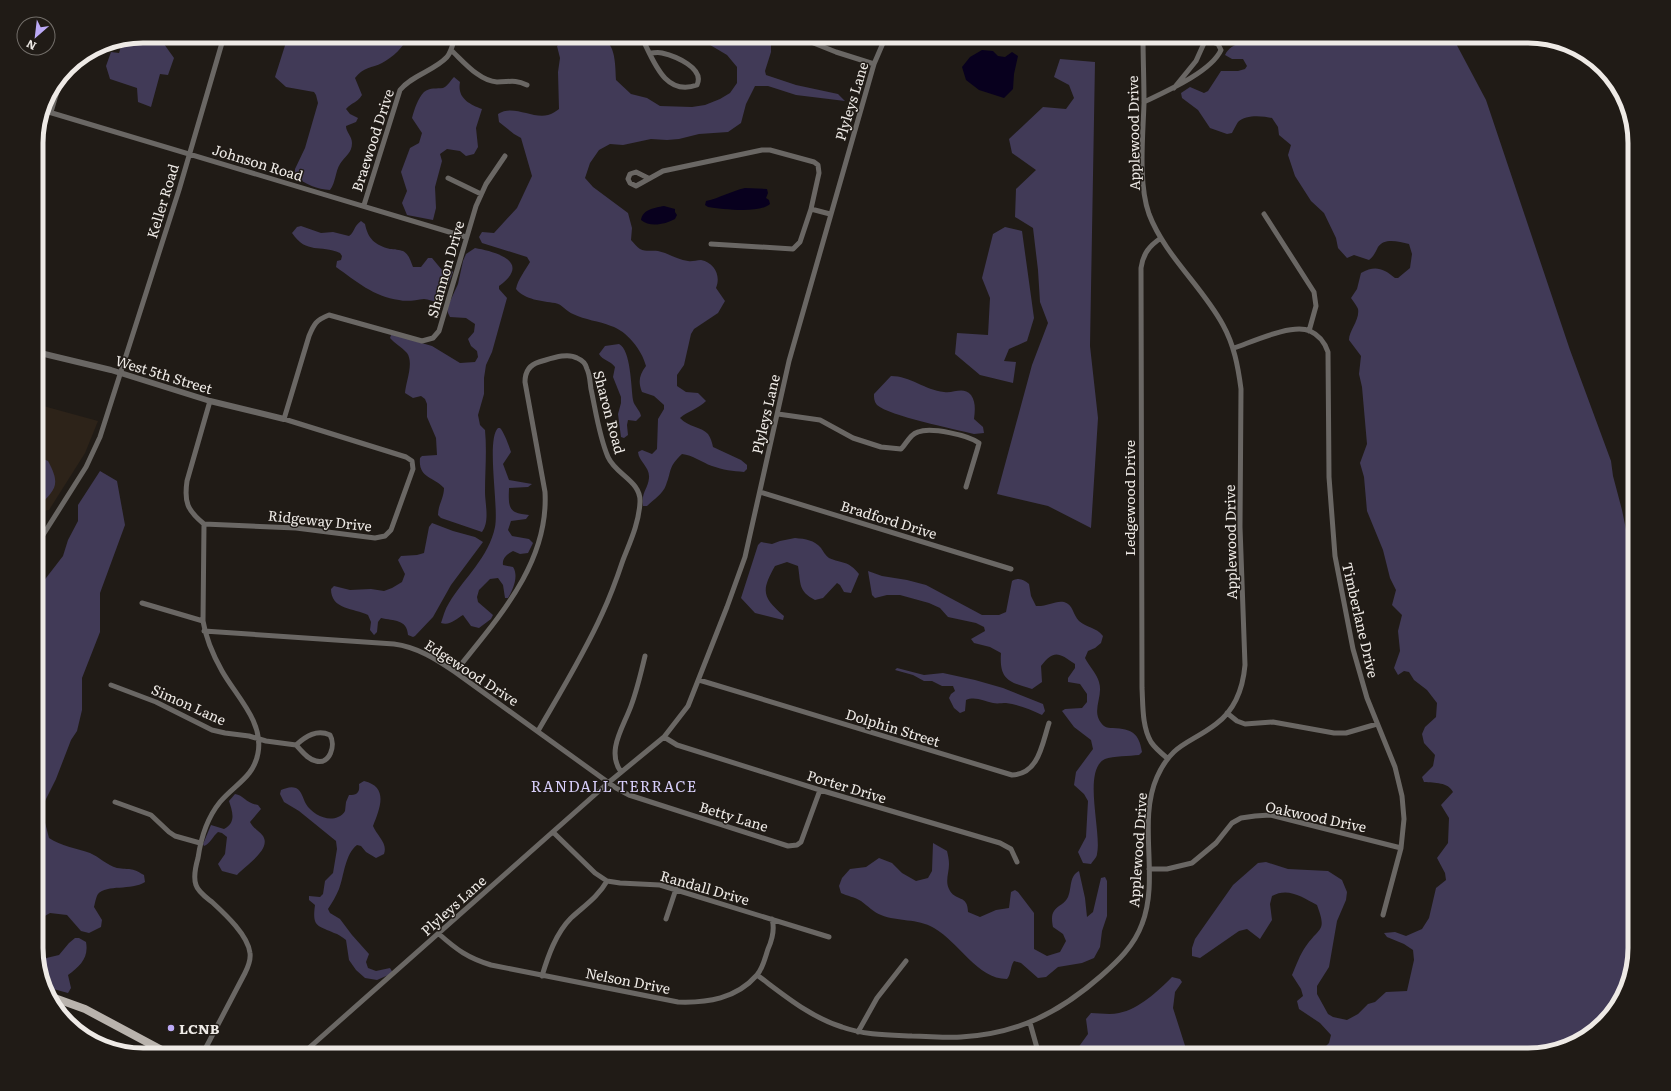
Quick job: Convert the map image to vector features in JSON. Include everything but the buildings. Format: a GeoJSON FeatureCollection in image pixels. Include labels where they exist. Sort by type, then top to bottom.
{"type":"FeatureCollection","features":[{"type":"Feature","properties":{"kind":"main road"},"geometry":{"type":"LineString","coordinates":[[57,999],[84,1009],[158,1048]]}},
{"type":"Feature","properties":{"kind":"street","name":"Keller Road"},"geometry":{"type":"LineString","coordinates":[[43,535],[86,467],[100,437],[144,301],[222,43]]}},
{"type":"Feature","properties":{"kind":"street"},"geometry":{"type":"LineString","coordinates":[[453,43],[451,50],[476,73],[485,79],[496,82],[513,80],[527,85]]}},
{"type":"Feature","properties":{"kind":"street"},"geometry":{"type":"LineString","coordinates":[[645,43],[650,53],[664,79],[680,87],[691,87],[697,85],[699,75],[688,64],[661,52],[650,53]]}},
{"type":"Feature","properties":{"kind":"street"},"geometry":{"type":"LineString","coordinates":[[814,43],[874,64]]}},
{"type":"Feature","properties":{"kind":"street","name":"Plyleys Lane"},"geometry":{"type":"LineString","coordinates":[[309,1048],[554,833],[608,783],[664,737],[688,706],[745,557],[789,361],[874,64],[883,43]]}},
{"type":"Feature","properties":{"kind":"street","name":"Applewood Drive"},"geometry":{"type":"LineString","coordinates":[[757,975],[800,1007],[822,1020],[858,1032],[959,1038],[991,1034],[1030,1023],[1051,1013],[1082,992],[1122,957],[1130,947],[1142,925],[1147,910],[1150,811],[1151,796],[1154,784],[1167,758],[1181,745],[1218,723],[1227,713],[1238,695],[1243,682],[1245,665],[1240,527],[1241,388],[1234,348],[1222,324],[1161,238],[1149,213],[1143,178],[1143,43]]}},
{"type":"Feature","properties":{"kind":"street"},"geometry":{"type":"LineString","coordinates":[[1174,88],[1196,61],[1204,43]]}},
{"type":"Feature","properties":{"kind":"street"},"geometry":{"type":"LineString","coordinates":[[1144,102],[1174,88],[1213,61],[1221,50],[1218,44],[1215,43]]}},
{"type":"Feature","properties":{"kind":"street","name":"Braewood Drive"},"geometry":{"type":"LineString","coordinates":[[364,205],[400,90],[406,83],[446,57],[451,50]]}},
{"type":"Feature","properties":{"kind":"street"},"geometry":{"type":"LineString","coordinates":[[51,112],[56,94]]}},
{"type":"Feature","properties":{"kind":"street","name":"Johnson Road"},"geometry":{"type":"LineString","coordinates":[[51,112],[280,182],[364,205],[466,237]]}},
{"type":"Feature","properties":{"kind":"street"},"geometry":{"type":"LineString","coordinates":[[648,178],[663,171],[677,167],[762,150],[770,150],[814,162],[818,165],[819,173],[811,209],[800,242],[793,249],[711,244]]}},
{"type":"Feature","properties":{"kind":"street","name":"Shannon Drive"},"geometry":{"type":"LineString","coordinates":[[284,420],[309,336],[313,326],[319,319],[328,315],[335,316],[422,341],[433,338],[439,331],[466,237],[481,194],[505,156]]}},
{"type":"Feature","properties":{"kind":"street"},"geometry":{"type":"LineString","coordinates":[[448,178],[481,194]]}},
{"type":"Feature","properties":{"kind":"street"},"geometry":{"type":"LineString","coordinates":[[811,209],[830,214]]}},
{"type":"Feature","properties":{"kind":"street"},"geometry":{"type":"LineString","coordinates":[[1234,348],[1280,332],[1301,329],[1309,331],[1316,306],[1314,292],[1264,214]]}},
{"type":"Feature","properties":{"kind":"street","name":"Ledgewood Drive"},"geometry":{"type":"LineString","coordinates":[[1161,238],[1148,249],[1143,258],[1141,268],[1142,688],[1144,719],[1150,741],[1156,749],[1167,758]]}},
{"type":"Feature","properties":{"kind":"street","name":"Timberlane Drive"},"geometry":{"type":"LineString","coordinates":[[1309,331],[1319,336],[1325,344],[1328,352],[1329,477],[1335,556],[1353,649],[1367,698],[1395,766],[1402,796],[1404,819],[1401,848],[1383,915]]}},
{"type":"Feature","properties":{"kind":"street","name":"West 5th Street"},"geometry":{"type":"LineString","coordinates":[[43,354],[120,373],[210,401],[284,420]]}},
{"type":"Feature","properties":{"kind":"street","name":"Sharon Road"},"geometry":{"type":"LineString","coordinates":[[455,672],[497,620],[515,594],[525,576],[541,540],[546,507],[545,492],[524,382],[526,373],[532,364],[538,362],[564,356],[577,357],[587,368],[598,424],[608,457],[612,465],[634,484],[640,501],[633,532],[602,615],[538,731]]}},
{"type":"Feature","properties":{"kind":"street"},"geometry":{"type":"LineString","coordinates":[[206,1048],[245,973],[249,963],[250,953],[248,944],[233,923],[204,896],[196,884],[195,871],[200,843],[207,822],[221,801],[246,778],[252,770],[258,752],[258,739],[247,710],[223,672],[204,631],[204,524],[194,516],[187,505],[185,494],[187,480],[210,401]]}},
{"type":"Feature","properties":{"kind":"street"},"geometry":{"type":"LineString","coordinates":[[778,414],[820,420],[853,438],[895,450],[901,449],[912,435],[923,431],[954,434],[974,440],[979,443],[966,487]]}},
{"type":"Feature","properties":{"kind":"street","name":"Ridgeway Drive"},"geometry":{"type":"LineString","coordinates":[[204,524],[296,528],[375,538],[385,536],[391,530],[413,469],[412,461],[406,457],[284,420]]}},
{"type":"Feature","properties":{"kind":"street","name":"Bradford Drive"},"geometry":{"type":"LineString","coordinates":[[760,492],[1011,569]]}},
{"type":"Feature","properties":{"kind":"street"},"geometry":{"type":"LineString","coordinates":[[142,603],[203,621]]}},
{"type":"Feature","properties":{"kind":"street","name":"Edgewood Drive"},"geometry":{"type":"LineString","coordinates":[[204,631],[404,645],[424,653],[455,672],[608,783]]}},
{"type":"Feature","properties":{"kind":"street"},"geometry":{"type":"LineString","coordinates":[[621,772],[615,759],[616,741],[631,706],[645,656]]}},
{"type":"Feature","properties":{"kind":"street","name":"Dolphin Street"},"geometry":{"type":"LineString","coordinates":[[699,680],[1012,775],[1024,774],[1034,766],[1049,723]]}},
{"type":"Feature","properties":{"kind":"street","name":"Simon Lane"},"geometry":{"type":"LineString","coordinates":[[111,685],[156,702],[212,730],[296,745]]}},
{"type":"Feature","properties":{"kind":"street"},"geometry":{"type":"LineString","coordinates":[[1227,713],[1237,721],[1245,724],[1272,722],[1334,733],[1352,732],[1377,724]]}},
{"type":"Feature","properties":{"kind":"street"},"geometry":{"type":"LineString","coordinates":[[320,732],[330,735],[333,740],[329,757],[321,762],[310,758],[296,745],[310,735],[320,732]]}},
{"type":"Feature","properties":{"kind":"street","name":"Porter Drive"},"geometry":{"type":"LineString","coordinates":[[664,737],[677,745],[820,790],[1000,843],[1011,849],[1018,862]]}},
{"type":"Feature","properties":{"kind":"street","name":"Betty Lane"},"geometry":{"type":"LineString","coordinates":[[608,783],[645,802],[792,846],[801,842],[820,790]]}},
{"type":"Feature","properties":{"kind":"street"},"geometry":{"type":"LineString","coordinates":[[116,802],[151,815],[175,836],[200,843]]}},
{"type":"Feature","properties":{"kind":"street","name":"Oakwood Drive"},"geometry":{"type":"LineString","coordinates":[[1149,869],[1167,869],[1192,863],[1206,854],[1232,823],[1241,818],[1255,816],[1270,816],[1401,848]]}},
{"type":"Feature","properties":{"kind":"street"},"geometry":{"type":"LineString","coordinates":[[542,976],[553,946],[562,930],[570,919],[599,893],[606,881],[595,873],[554,833]]}},
{"type":"Feature","properties":{"kind":"street","name":"Randall Drive"},"geometry":{"type":"LineString","coordinates":[[606,881],[660,885],[676,889],[829,937]]}},
{"type":"Feature","properties":{"kind":"street"},"geometry":{"type":"LineString","coordinates":[[666,918],[676,889]]}},
{"type":"Feature","properties":{"kind":"street","name":"Nelson Drive"},"geometry":{"type":"LineString","coordinates":[[439,934],[456,949],[478,961],[542,976],[678,1002],[700,1003],[714,1001],[730,994],[744,987],[757,975],[763,964],[770,944],[773,924],[772,919]]}},
{"type":"Feature","properties":{"kind":"street"},"geometry":{"type":"LineString","coordinates":[[858,1032],[877,998],[906,961]]}},
{"type":"Feature","properties":{"kind":"street"},"geometry":{"type":"LineString","coordinates":[[1030,1023],[1037,1048]]}},
{"type":"Feature","properties":{"kind":"shaded area"},"geometry":{"type":"Polygon","coordinates":[[[164,43],[174,58],[168,75],[160,74],[151,107],[138,102],[137,88],[110,79],[106,66],[111,52],[119,53],[121,45],[164,43]]]}},
{"type":"Feature","properties":{"kind":"shaded area"},"geometry":{"type":"Polygon","coordinates":[[[286,43],[404,43],[390,58],[364,70],[355,78],[362,95],[346,109],[350,114],[358,118],[356,122],[346,126],[352,141],[352,146],[350,152],[338,167],[330,190],[312,186],[295,176],[295,169],[305,148],[318,103],[316,95],[314,92],[286,87],[275,77],[286,43]]]}},
{"type":"Feature","properties":{"kind":"shaded area"},"geometry":{"type":"Polygon","coordinates":[[[561,43],[608,43],[612,48],[614,56],[616,80],[631,94],[647,98],[660,106],[692,107],[705,105],[720,99],[730,93],[737,83],[737,67],[727,55],[707,43],[771,43],[771,52],[765,71],[766,75],[796,85],[838,94],[845,101],[796,95],[768,86],[755,86],[746,104],[741,123],[728,132],[699,134],[679,139],[651,139],[623,145],[610,144],[599,150],[590,163],[585,178],[593,187],[628,213],[632,228],[631,240],[642,250],[658,251],[684,260],[701,260],[710,264],[716,271],[718,279],[716,288],[725,301],[718,313],[694,329],[691,334],[684,365],[677,375],[677,386],[686,392],[698,393],[706,401],[680,418],[708,434],[713,447],[741,460],[747,465],[747,469],[744,472],[732,471],[682,454],[672,466],[663,491],[647,506],[643,506],[643,501],[649,474],[640,459],[638,452],[642,450],[652,454],[657,449],[658,419],[664,409],[664,405],[654,396],[642,392],[640,379],[646,366],[641,354],[633,342],[617,328],[578,316],[558,304],[524,296],[516,289],[520,278],[530,262],[527,257],[482,243],[479,237],[482,232],[494,233],[517,208],[532,176],[521,138],[499,122],[498,114],[510,110],[542,116],[549,115],[559,109],[558,72],[560,58],[557,46],[561,43]]]}},
{"type":"Feature","properties":{"kind":"shaded area"},"geometry":{"type":"Polygon","coordinates":[[[1241,43],[1456,43],[1486,100],[1570,350],[1611,461],[1613,476],[1628,539],[1627,961],[1625,974],[1618,992],[1603,1014],[1583,1031],[1560,1043],[1528,1048],[1324,1048],[1329,1043],[1331,1035],[1320,1023],[1299,1009],[1297,1001],[1303,996],[1301,989],[1292,975],[1304,949],[1322,925],[1320,914],[1317,905],[1295,894],[1284,892],[1272,896],[1270,904],[1272,920],[1260,939],[1247,929],[1239,931],[1200,958],[1192,956],[1192,948],[1195,939],[1233,885],[1258,863],[1266,862],[1288,869],[1328,871],[1342,880],[1347,892],[1346,900],[1337,921],[1329,967],[1317,986],[1317,994],[1328,1014],[1333,1017],[1347,1020],[1358,1014],[1368,1004],[1375,1002],[1386,992],[1407,991],[1414,960],[1413,950],[1404,944],[1387,937],[1384,933],[1395,932],[1406,936],[1422,929],[1429,918],[1436,888],[1446,880],[1445,873],[1437,858],[1448,843],[1449,818],[1441,805],[1453,792],[1448,786],[1424,782],[1422,777],[1433,766],[1435,755],[1424,743],[1422,734],[1425,727],[1436,717],[1437,703],[1427,690],[1414,680],[1409,672],[1404,671],[1398,675],[1394,668],[1400,651],[1398,631],[1402,615],[1392,605],[1396,590],[1390,578],[1383,550],[1367,511],[1364,477],[1360,463],[1367,444],[1362,387],[1359,374],[1361,356],[1349,340],[1349,336],[1358,313],[1358,309],[1351,298],[1357,289],[1361,273],[1375,268],[1383,270],[1395,278],[1398,278],[1410,268],[1412,254],[1409,244],[1397,241],[1388,241],[1384,242],[1378,247],[1369,260],[1354,255],[1347,258],[1338,248],[1336,238],[1324,213],[1311,201],[1295,176],[1288,155],[1291,145],[1279,135],[1278,127],[1272,118],[1259,116],[1241,119],[1232,133],[1227,134],[1210,128],[1198,110],[1182,98],[1181,93],[1190,87],[1204,93],[1208,91],[1221,71],[1238,71],[1245,69],[1247,66],[1243,59],[1232,59],[1225,55],[1228,50],[1241,43]]]}},
{"type":"Feature","properties":{"kind":"shaded area"},"geometry":{"type":"Polygon","coordinates":[[[982,50],[993,51],[998,56],[1005,57],[1012,52],[1018,56],[1014,74],[1013,89],[1004,98],[979,90],[966,80],[962,67],[970,57],[982,50]]]}},
{"type":"Feature","properties":{"kind":"shaded area"},"geometry":{"type":"Polygon","coordinates":[[[1060,59],[1095,62],[1090,346],[1098,418],[1091,528],[1048,506],[997,494],[1032,365],[1048,323],[1040,302],[1033,228],[1015,217],[1016,189],[1036,170],[1012,153],[1009,139],[1043,107],[1066,109],[1074,98],[1069,85],[1054,77],[1060,59]]]}},
{"type":"Feature","properties":{"kind":"shaded area"},"geometry":{"type":"Polygon","coordinates":[[[454,77],[460,82],[460,92],[465,100],[482,109],[476,128],[478,147],[474,154],[466,156],[460,151],[447,149],[440,154],[442,161],[435,187],[436,208],[433,220],[407,215],[402,203],[407,191],[401,172],[410,148],[419,143],[422,133],[412,118],[414,111],[418,101],[426,90],[444,87],[454,77]]]}},
{"type":"Feature","properties":{"kind":"shaded area"},"geometry":{"type":"Polygon","coordinates":[[[745,188],[767,189],[768,193],[766,198],[769,200],[770,204],[758,209],[749,210],[722,209],[708,207],[705,205],[706,201],[745,188]]]}},
{"type":"Feature","properties":{"kind":"shaded area"},"geometry":{"type":"Polygon","coordinates":[[[664,206],[675,209],[677,215],[675,219],[663,224],[653,225],[641,220],[644,213],[647,211],[664,206]]]}},
{"type":"Feature","properties":{"kind":"shaded area"},"geometry":{"type":"Polygon","coordinates":[[[361,221],[365,224],[368,234],[373,241],[380,246],[405,252],[410,258],[413,267],[421,267],[428,258],[432,258],[442,270],[450,269],[453,272],[442,301],[438,302],[424,299],[402,301],[381,296],[358,283],[336,267],[337,261],[341,260],[342,256],[340,253],[333,250],[309,247],[298,240],[292,233],[297,227],[301,226],[321,233],[333,232],[349,236],[361,221]]]}},
{"type":"Feature","properties":{"kind":"shaded area"},"geometry":{"type":"Polygon","coordinates":[[[1005,227],[1022,231],[1034,318],[1027,341],[1009,349],[1004,361],[1016,362],[1013,383],[980,375],[955,354],[957,333],[988,335],[990,298],[982,278],[993,234],[1005,227]]]}},
{"type":"Feature","properties":{"kind":"shaded area"},"geometry":{"type":"Polygon","coordinates":[[[475,248],[501,255],[512,264],[512,270],[508,278],[499,286],[499,289],[507,298],[492,352],[486,365],[484,394],[478,415],[480,425],[485,430],[486,446],[486,523],[482,532],[441,518],[438,515],[444,488],[427,476],[421,469],[420,465],[420,458],[422,456],[437,455],[436,438],[427,417],[427,404],[425,399],[421,396],[413,398],[405,393],[410,367],[409,357],[405,351],[390,338],[391,335],[394,335],[432,346],[460,363],[475,362],[478,357],[477,351],[471,346],[468,339],[474,332],[475,324],[466,318],[450,317],[447,308],[458,284],[466,254],[475,248]]]}},
{"type":"Feature","properties":{"kind":"shaded area"},"geometry":{"type":"Polygon","coordinates":[[[619,344],[626,353],[630,369],[633,400],[641,416],[636,421],[628,420],[628,435],[624,438],[621,437],[618,414],[621,397],[613,377],[615,367],[602,358],[599,354],[605,346],[619,344]]]}},
{"type":"Feature","properties":{"kind":"shaded area"},"geometry":{"type":"Polygon","coordinates":[[[891,376],[905,378],[937,391],[968,392],[973,398],[975,410],[974,419],[983,427],[984,433],[974,434],[938,426],[908,418],[877,405],[874,400],[874,394],[891,376]]]}},
{"type":"Feature","properties":{"kind":"shaded area"},"geometry":{"type":"Polygon","coordinates":[[[43,406],[98,421],[85,453],[49,510],[43,511],[43,406]]]}},
{"type":"Feature","properties":{"kind":"shaded area"},"geometry":{"type":"Polygon","coordinates":[[[498,428],[500,428],[503,433],[511,452],[503,464],[509,480],[532,484],[528,487],[509,488],[509,501],[512,510],[529,515],[526,519],[511,521],[508,530],[512,536],[529,539],[533,543],[528,553],[520,554],[513,551],[504,558],[503,565],[513,567],[515,571],[513,587],[508,598],[505,598],[503,585],[498,578],[490,579],[479,590],[477,597],[478,602],[493,615],[491,619],[479,628],[471,626],[463,615],[450,623],[444,624],[441,623],[448,605],[482,558],[492,538],[496,517],[493,446],[498,428]]]}},
{"type":"Feature","properties":{"kind":"shaded area"},"geometry":{"type":"Polygon","coordinates":[[[43,459],[48,461],[55,481],[49,496],[43,502],[43,459]]]}},
{"type":"Feature","properties":{"kind":"shaded area"},"geometry":{"type":"Polygon","coordinates":[[[100,471],[117,481],[125,525],[100,593],[100,632],[82,678],[82,710],[77,731],[71,740],[56,779],[44,803],[43,815],[43,582],[63,556],[68,540],[78,521],[78,505],[100,471]]]}},
{"type":"Feature","properties":{"kind":"shaded area"},"geometry":{"type":"Polygon","coordinates":[[[432,523],[475,537],[483,542],[451,585],[433,617],[415,636],[413,637],[408,635],[405,626],[402,623],[395,620],[381,618],[378,622],[377,632],[374,635],[370,630],[371,622],[368,615],[339,605],[332,596],[331,589],[334,586],[350,590],[371,589],[384,591],[402,582],[405,574],[398,560],[401,556],[424,553],[429,527],[432,523]]]}},
{"type":"Feature","properties":{"kind":"shaded area"},"geometry":{"type":"Polygon","coordinates":[[[795,538],[806,539],[813,542],[821,548],[829,558],[852,566],[859,574],[851,593],[844,592],[837,583],[823,598],[815,600],[803,590],[801,586],[798,566],[787,562],[775,566],[767,582],[766,588],[766,593],[771,604],[784,616],[783,620],[755,613],[741,598],[758,545],[761,542],[772,544],[795,538]]]}},
{"type":"Feature","properties":{"kind":"shaded area"},"geometry":{"type":"Polygon","coordinates":[[[868,571],[882,576],[926,585],[982,615],[999,615],[1006,612],[1012,581],[1017,579],[1025,581],[1029,584],[1031,596],[1036,606],[1043,606],[1058,602],[1067,603],[1079,621],[1103,636],[1101,643],[1088,651],[1085,658],[1097,676],[1099,682],[1100,694],[1097,710],[1100,721],[1105,727],[1134,733],[1139,740],[1142,752],[1139,755],[1108,758],[1098,765],[1095,775],[1094,802],[1098,844],[1096,858],[1091,864],[1083,863],[1078,852],[1086,837],[1088,801],[1084,794],[1074,785],[1076,772],[1093,749],[1091,740],[1074,727],[1062,711],[1065,709],[1082,708],[1087,702],[1087,694],[1080,684],[1068,682],[1068,678],[1075,668],[1075,664],[1061,655],[1053,655],[1041,666],[1042,682],[1032,689],[1012,682],[1007,678],[1002,669],[1001,653],[990,647],[974,643],[971,639],[985,631],[984,627],[976,623],[948,617],[940,608],[929,603],[900,595],[887,595],[875,598],[872,595],[868,571]]]}},
{"type":"Feature","properties":{"kind":"shaded area"},"geometry":{"type":"Polygon","coordinates":[[[897,668],[924,675],[943,673],[1003,688],[1043,704],[1045,711],[1042,715],[1015,705],[995,703],[973,698],[966,700],[965,711],[960,713],[954,708],[949,698],[955,691],[953,686],[942,686],[932,681],[924,681],[913,675],[895,670],[897,668]]]}},
{"type":"Feature","properties":{"kind":"shaded area"},"geometry":{"type":"Polygon","coordinates":[[[364,781],[372,784],[380,793],[380,805],[373,826],[385,846],[384,854],[376,858],[366,852],[361,846],[357,845],[347,859],[339,889],[328,909],[330,913],[340,919],[369,954],[366,962],[368,968],[376,971],[390,968],[393,973],[377,980],[365,978],[356,970],[349,960],[346,940],[317,924],[314,918],[315,905],[309,900],[309,896],[320,897],[323,894],[325,881],[333,873],[337,849],[336,841],[299,811],[284,802],[280,794],[281,790],[283,789],[294,787],[300,791],[306,804],[312,811],[325,818],[334,818],[339,817],[344,813],[349,795],[354,795],[357,793],[359,790],[359,784],[364,781]]]}},
{"type":"Feature","properties":{"kind":"shaded area"},"geometry":{"type":"Polygon","coordinates":[[[235,794],[241,796],[250,803],[258,805],[261,809],[250,822],[263,836],[265,841],[261,852],[237,875],[222,871],[218,864],[225,854],[227,837],[218,832],[208,844],[204,846],[203,844],[211,825],[224,829],[231,823],[232,816],[229,801],[235,794]]]}},
{"type":"Feature","properties":{"kind":"shaded area"},"geometry":{"type":"Polygon","coordinates":[[[43,815],[49,838],[54,841],[90,853],[113,867],[130,869],[144,875],[145,882],[139,885],[107,889],[98,894],[94,907],[102,920],[101,927],[89,933],[81,931],[67,915],[50,913],[43,917],[43,815]]]}},
{"type":"Feature","properties":{"kind":"shaded area"},"geometry":{"type":"Polygon","coordinates":[[[933,843],[947,851],[949,864],[947,880],[949,889],[954,896],[964,900],[968,912],[980,917],[996,910],[1009,908],[1011,892],[1015,890],[1018,892],[1034,913],[1034,949],[1047,956],[1060,952],[1066,941],[1063,934],[1053,927],[1052,917],[1056,909],[1068,897],[1071,882],[1076,873],[1079,871],[1085,898],[1087,917],[1093,912],[1101,878],[1105,877],[1107,881],[1107,916],[1102,931],[1100,947],[1094,958],[1082,963],[1058,967],[1046,977],[1038,978],[1021,963],[1014,961],[1007,979],[996,977],[977,967],[952,942],[934,928],[914,921],[894,919],[881,915],[873,911],[859,900],[841,893],[839,886],[842,878],[850,869],[866,867],[879,858],[892,863],[902,873],[916,881],[928,878],[932,871],[933,843]]]}},
{"type":"Feature","properties":{"kind":"shaded area"},"geometry":{"type":"Polygon","coordinates":[[[75,938],[79,938],[86,942],[87,948],[83,961],[68,975],[71,988],[68,993],[52,989],[46,974],[44,959],[59,955],[75,938]]]}},
{"type":"Feature","properties":{"kind":"shaded area"},"geometry":{"type":"Polygon","coordinates":[[[1172,977],[1180,979],[1182,982],[1175,992],[1173,1008],[1186,1048],[1078,1048],[1088,1034],[1086,1019],[1091,1013],[1116,1014],[1126,1011],[1141,1004],[1172,977]]]}},
{"type":"Feature","properties":{"kind":"place","name":"LCNB"},"geometry":{"type":"Point","coordinates":[171,1028]}},
{"type":"Feature","properties":{"kind":"district","name":"RANDALL TERRACE"},"geometry":{"type":"Point","coordinates":[614,785]}}]}
